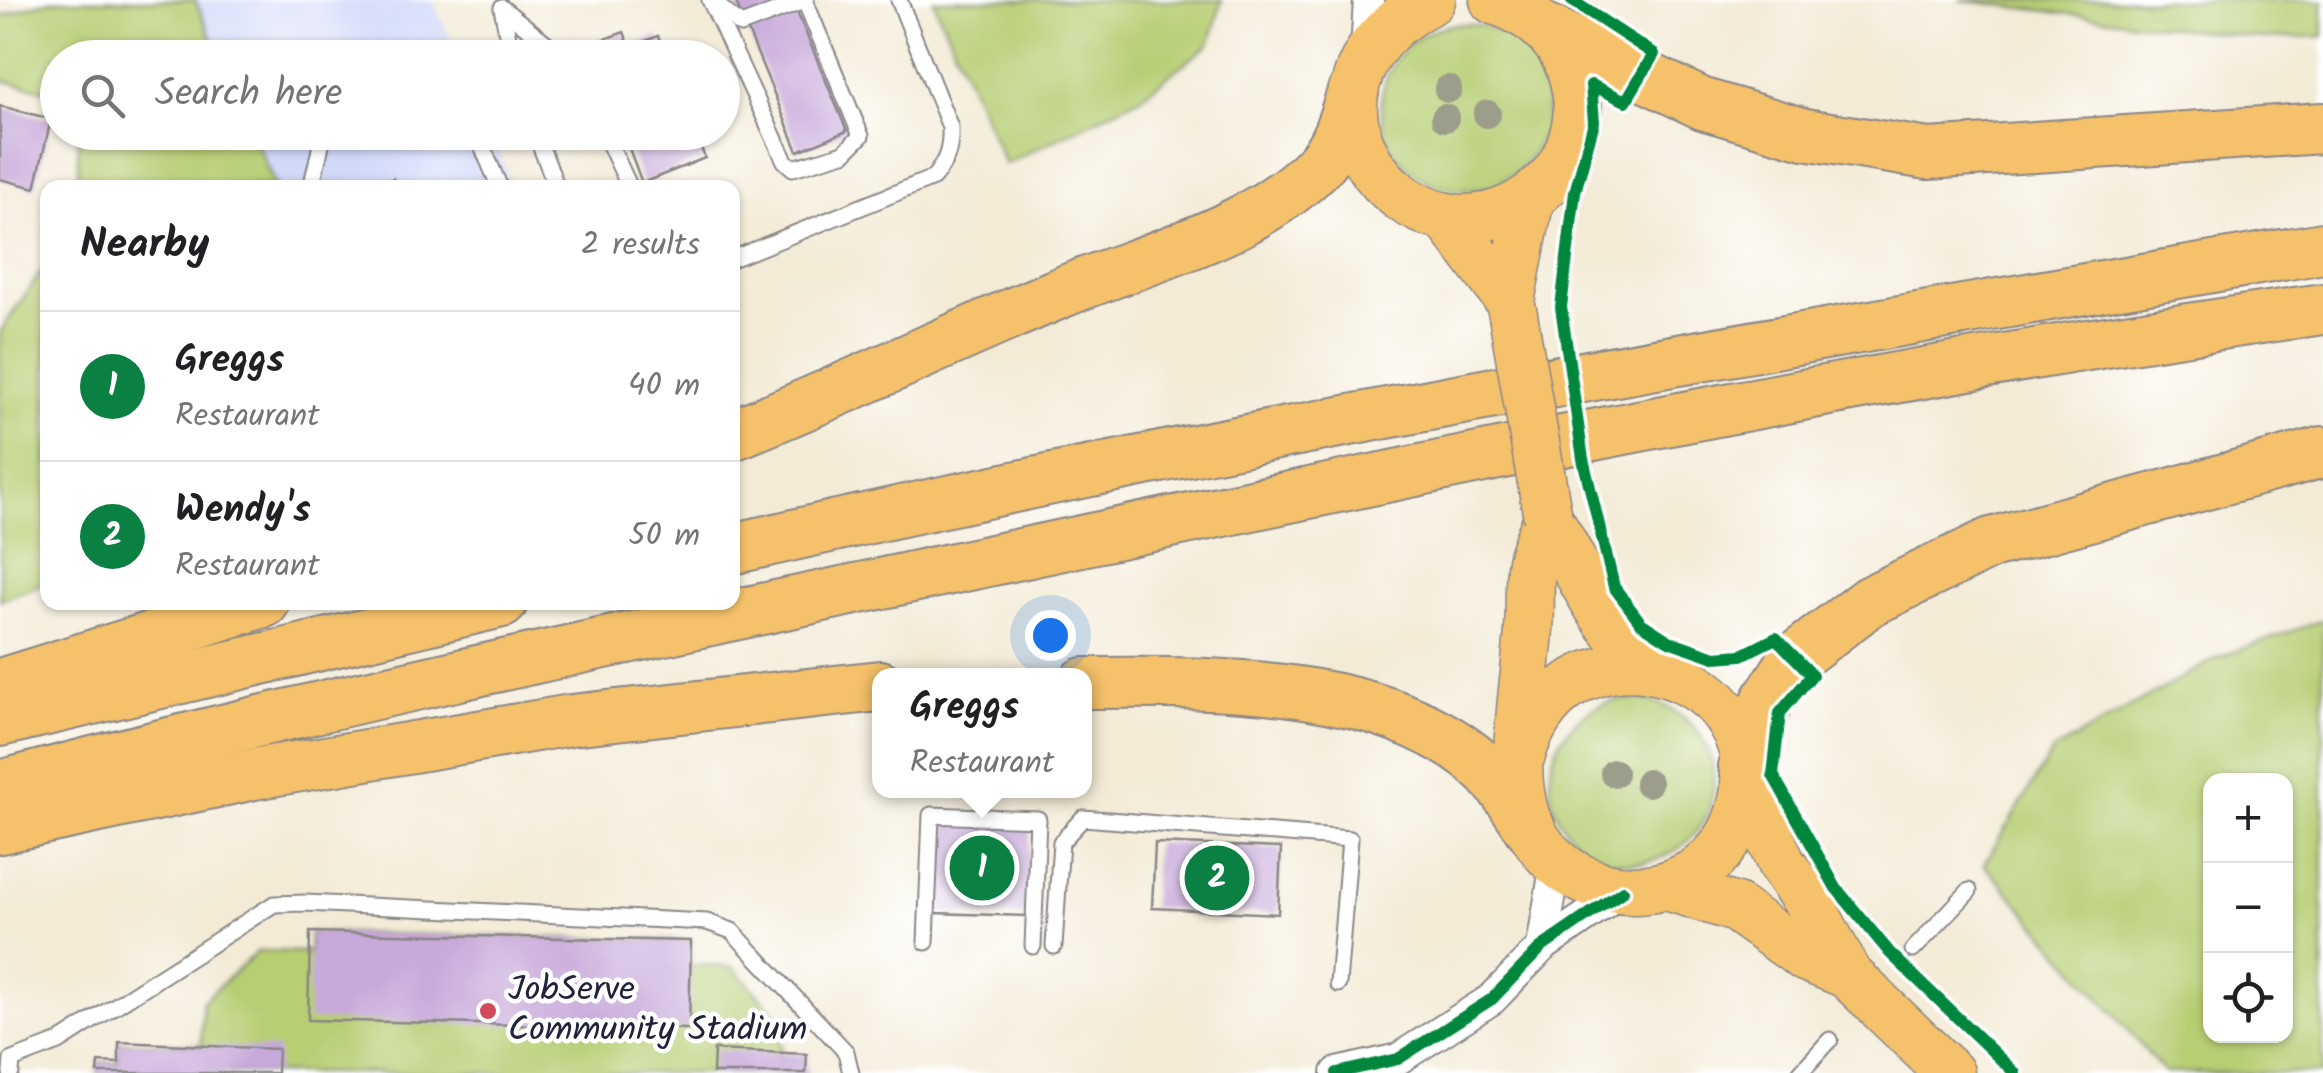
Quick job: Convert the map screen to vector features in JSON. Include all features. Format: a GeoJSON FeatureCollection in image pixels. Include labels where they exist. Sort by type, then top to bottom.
{"type":"FeatureCollection","features":[{"type":"Feature","properties":{"kind":"highway"},"geometry":{"type":"LineString","coordinates":[[1518,10],[1703,104],[1805,134],[1928,154],[2323,128]]}},
{"type":"Feature","properties":{"kind":"highway"},"geometry":{"type":"LineString","coordinates":[[740,432],[824,398],[937,344],[1248,218],[1318,166],[1333,146],[1359,73]]}},
{"type":"Feature","properties":{"kind":"highway"},"geometry":{"type":"LineString","coordinates":[[740,547],[917,506],[1454,398],[2323,248]]}},
{"type":"Feature","properties":{"kind":"highway"},"geometry":{"type":"LineString","coordinates":[[0,786],[171,741],[531,658],[1442,463],[2182,329],[2323,309]]}},
{"type":"Feature","properties":{"kind":"highway"},"geometry":{"type":"LineString","coordinates":[[1745,774],[1763,710],[1795,658],[1870,600],[1990,543],[2323,452]]}},
{"type":"Feature","properties":{"kind":"highway"},"geometry":{"type":"LineString","coordinates":[[0,684],[238,610]]}},
{"type":"Feature","properties":{"kind":"highway"},"geometry":{"type":"LineString","coordinates":[[0,721],[468,610]]}},
{"type":"Feature","properties":{"kind":"highway"},"geometry":{"type":"LineString","coordinates":[[1092,683],[1196,682],[1298,692],[1352,704],[1435,734],[1465,754],[1508,793],[1543,845]]}},
{"type":"Feature","properties":{"kind":"highway"},"geometry":{"type":"LineString","coordinates":[[0,828],[254,774],[572,720],[872,687]]}},
{"type":"Feature","properties":{"kind":"main road"},"geometry":{"type":"LineString","coordinates":[[1431,0],[1394,19],[1359,73],[1354,127],[1366,159],[1386,188],[1414,208],[1447,218],[1491,217],[1530,198],[1553,178],[1568,152],[1577,122],[1577,92],[1567,59],[1518,10]]}},
{"type":"Feature","properties":{"kind":"main road"},"geometry":{"type":"LineString","coordinates":[[1530,198],[1511,308],[1548,518],[1624,645],[1658,668],[1690,682],[1716,704],[1736,733],[1745,774],[1781,863],[1814,911],[1846,974],[1950,1073]]}},
{"type":"Feature","properties":{"kind":"main road"},"geometry":{"type":"LineString","coordinates":[[1447,218],[1511,308]]}},
{"type":"Feature","properties":{"kind":"main road"},"geometry":{"type":"LineString","coordinates":[[1548,518],[1532,560],[1520,792],[1543,845],[1594,885],[1645,889],[1736,908],[1806,957],[1846,974]]}},
{"type":"Feature","properties":{"kind":"main road"},"geometry":{"type":"LineString","coordinates":[[1521,755],[1538,714],[1569,685],[1610,668],[1658,668]]}},
{"type":"Feature","properties":{"kind":"main road"},"geometry":{"type":"LineString","coordinates":[[1645,889],[1704,866],[1722,846],[1736,822],[1745,774]]}},
{"type":"Feature","properties":{"kind":"street"},"geometry":{"type":"LineString","coordinates":[[1359,73],[1368,0]]}},
{"type":"Feature","properties":{"kind":"street"},"geometry":{"type":"LineString","coordinates":[[1542,947],[1543,845]]}},
{"type":"Feature","properties":{"kind":"street"},"geometry":{"type":"LineString","coordinates":[[1338,1073],[1398,1060],[1492,998],[1542,947],[1645,889]]}},
{"type":"Feature","properties":{"kind":"lane"},"geometry":{"type":"LineString","coordinates":[[711,0],[742,25],[805,0],[861,136],[844,153],[794,168],[785,161],[740,63]]}},
{"type":"Feature","properties":{"kind":"lane"},"geometry":{"type":"LineString","coordinates":[[711,0],[729,40]]}},
{"type":"Feature","properties":{"kind":"lane"},"geometry":{"type":"LineString","coordinates":[[740,256],[933,178],[945,163],[951,145],[950,127],[899,0]]}},
{"type":"Feature","properties":{"kind":"lane"},"geometry":{"type":"LineString","coordinates":[[500,4],[508,40]]}},
{"type":"Feature","properties":{"kind":"lane"},"geometry":{"type":"LineString","coordinates":[[500,4],[543,40]]}},
{"type":"Feature","properties":{"kind":"lane"},"geometry":{"type":"LineString","coordinates":[[313,180],[320,150]]}},
{"type":"Feature","properties":{"kind":"lane"},"geometry":{"type":"LineString","coordinates":[[484,150],[497,180]]}},
{"type":"Feature","properties":{"kind":"lane"},"geometry":{"type":"LineString","coordinates":[[542,150],[553,180]]}},
{"type":"Feature","properties":{"kind":"lane"},"geometry":{"type":"LineString","coordinates":[[612,150],[626,180]]}},
{"type":"Feature","properties":{"kind":"lane"},"geometry":{"type":"LineString","coordinates":[[926,942],[931,814],[1038,820],[1033,946]]}},
{"type":"Feature","properties":{"kind":"lane"},"geometry":{"type":"LineString","coordinates":[[1054,946],[1061,842],[1083,818],[1350,839],[1338,984]]}},
{"type":"Feature","properties":{"kind":"lane"},"geometry":{"type":"LineString","coordinates":[[1913,950],[1970,891]]}},
{"type":"Feature","properties":{"kind":"lane"},"geometry":{"type":"LineString","coordinates":[[11,1073],[12,1060],[59,1042],[274,904],[707,922],[732,931],[846,1052],[851,1073]]}},
{"type":"Feature","properties":{"kind":"lane"},"geometry":{"type":"LineString","coordinates":[[1800,1073],[1830,1040]]}},
{"type":"Feature","properties":{"kind":"shaded area"},"geometry":{"type":"Polygon","coordinates":[[[195,0],[433,0],[451,40],[213,40],[195,0]]]}},
{"type":"Feature","properties":{"kind":"shaded area"},"geometry":{"type":"Polygon","coordinates":[[[260,150],[497,150],[510,180],[273,180],[260,150]]]}},
{"type":"Feature","properties":{"kind":"green space"},"geometry":{"type":"Polygon","coordinates":[[[50,0],[195,0],[213,40],[40,40],[40,89],[0,80],[0,17],[50,0]]]}},
{"type":"Feature","properties":{"kind":"green space"},"geometry":{"type":"Polygon","coordinates":[[[933,0],[1222,0],[1209,45],[1139,98],[1005,164],[933,0]]]}},
{"type":"Feature","properties":{"kind":"green space"},"geometry":{"type":"Polygon","coordinates":[[[1959,0],[2323,0],[2323,36],[2266,39],[1959,0]]]}},
{"type":"Feature","properties":{"kind":"green space"},"geometry":{"type":"Polygon","coordinates":[[[1464,24],[1496,31],[1522,49],[1540,75],[1547,107],[1540,139],[1522,165],[1496,183],[1464,190],[1432,183],[1406,165],[1388,139],[1381,107],[1388,75],[1406,49],[1432,31],[1464,24]]]}},
{"type":"Feature","properties":{"kind":"green space"},"geometry":{"type":"Polygon","coordinates":[[[78,150],[260,150],[273,180],[78,180],[78,150]]]}},
{"type":"Feature","properties":{"kind":"green space"},"geometry":{"type":"Polygon","coordinates":[[[40,273],[40,585],[0,600],[0,332],[40,273]]]}},
{"type":"Feature","properties":{"kind":"green space"},"geometry":{"type":"Polygon","coordinates":[[[2323,620],[2323,1073],[2165,1073],[1984,864],[2052,752],[2217,658],[2323,620]]]}},
{"type":"Feature","properties":{"kind":"green space"},"geometry":{"type":"Polygon","coordinates":[[[1632,699],[1663,705],[1690,723],[1708,750],[1714,781],[1708,812],[1690,839],[1663,857],[1632,863],[1601,857],[1574,839],[1556,812],[1550,781],[1556,750],[1574,723],[1601,705],[1632,699]]]}},
{"type":"Feature","properties":{"kind":"green space","name":"JobServe Community Stadium"},"geometry":{"type":"Polygon","coordinates":[[[310,932],[691,941],[690,965],[733,967],[781,1020],[781,1053],[806,1073],[98,1073],[99,1062],[118,1062],[119,1042],[201,1045],[203,1001],[258,951],[309,952],[310,932]]]}},
{"type":"Feature","properties":{"kind":"building"},"geometry":{"type":"Polygon","coordinates":[[[735,0],[792,0],[847,131],[798,151],[735,0]]]}},
{"type":"Feature","properties":{"kind":"building"},"geometry":{"type":"Polygon","coordinates":[[[624,32],[627,40],[602,40],[624,32]]]}},
{"type":"Feature","properties":{"kind":"building"},"geometry":{"type":"Polygon","coordinates":[[[0,106],[40,116],[40,150],[44,150],[35,188],[0,179],[0,106]]]}},
{"type":"Feature","properties":{"kind":"building"},"geometry":{"type":"Polygon","coordinates":[[[630,150],[702,150],[705,158],[641,180],[630,150]]]}},
{"type":"Feature","properties":{"kind":"building"},"geometry":{"type":"Polygon","coordinates":[[[938,821],[1030,824],[1027,916],[934,913],[938,821]]]}},
{"type":"Feature","properties":{"kind":"building"},"geometry":{"type":"Polygon","coordinates":[[[1155,843],[1281,848],[1278,914],[1152,908],[1155,843]]]}},
{"type":"Feature","properties":{"kind":"building"},"geometry":{"type":"Polygon","coordinates":[[[310,932],[691,941],[689,1029],[308,1020],[310,932]]]}},
{"type":"Feature","properties":{"kind":"building"},"geometry":{"type":"Polygon","coordinates":[[[119,1042],[278,1049],[277,1073],[98,1073],[99,1062],[119,1063],[119,1042]]]}},
{"type":"Feature","properties":{"kind":"building"},"geometry":{"type":"Polygon","coordinates":[[[714,1050],[807,1054],[806,1073],[713,1073],[714,1050]]]}},
{"type":"Feature","properties":{"kind":"cycle path"},"geometry":{"type":"LineString","coordinates":[[1571,0],[1654,54],[1626,101],[1591,85],[1594,122],[1575,192],[1561,307],[1583,459],[1614,587],[1641,623],[1669,641],[1715,657],[1742,655],[1776,638],[1812,675],[1780,713],[1773,775],[1836,888],[1890,953],[2015,1073]]}},
{"type":"Feature","properties":{"kind":"cycle path"},"geometry":{"type":"LineString","coordinates":[[1337,1073],[1398,1059],[1492,999],[1542,947],[1623,891]]}},
{"type":"Feature","properties":{"kind":"place","name":"Greggs"},"geometry":{"type":"Point","coordinates":[982,868]}},
{"type":"Feature","properties":{"kind":"place","name":"Wendy's"},"geometry":{"type":"Point","coordinates":[1217,878]}},
{"type":"Feature","properties":{"kind":"place","name":"JobServe Community Stadium"},"geometry":{"type":"Point","coordinates":[488,1011]}}]}
